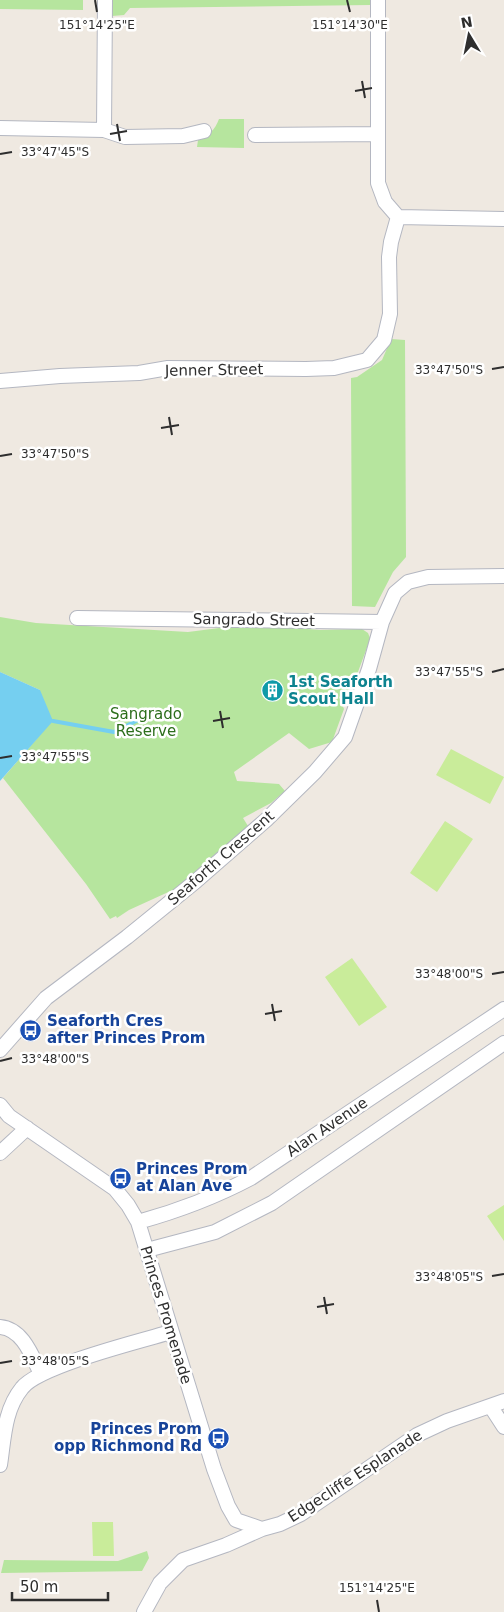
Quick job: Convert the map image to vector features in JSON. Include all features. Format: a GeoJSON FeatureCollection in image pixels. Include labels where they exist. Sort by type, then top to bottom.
{"type":"FeatureCollection","features":[{"type":"Feature","properties":{"kind":"street"},"geometry":{"type":"LineString","coordinates":[[104,130],[105,0]]}},
{"type":"Feature","properties":{"kind":"street"},"geometry":{"type":"LineString","coordinates":[[378,0],[378,183],[385,202],[398,217],[504,219]]}},
{"type":"Feature","properties":{"kind":"street"},"geometry":{"type":"LineString","coordinates":[[0,128],[104,130],[125,137],[183,136],[204,131]]}},
{"type":"Feature","properties":{"kind":"street"},"geometry":{"type":"LineString","coordinates":[[256,135],[378,134]]}},
{"type":"Feature","properties":{"kind":"street","name":"Jenner Street"},"geometry":{"type":"LineString","coordinates":[[0,381],[60,376],[138,374],[168,368],[334,368],[367,360],[384,340],[390,314],[389,257],[398,217]]}},
{"type":"Feature","properties":{"kind":"street"},"geometry":{"type":"LineString","coordinates":[[382,622],[395,593],[408,582],[428,577],[504,576]]}},
{"type":"Feature","properties":{"kind":"street","name":"Sangrado Street"},"geometry":{"type":"LineString","coordinates":[[77,618],[382,622]]}},
{"type":"Feature","properties":{"kind":"street","name":"Seaforth Crescent"},"geometry":{"type":"LineString","coordinates":[[0,1050],[46,998],[196,882],[266,820],[316,772],[345,737],[369,669],[382,622]]}},
{"type":"Feature","properties":{"kind":"street","name":"Alan Avenue"},"geometry":{"type":"LineString","coordinates":[[138,1222],[184,1209],[223,1193],[251,1178],[504,1009]]}},
{"type":"Feature","properties":{"kind":"street","name":"Alan Avenue"},"geometry":{"type":"LineString","coordinates":[[147,1250],[215,1232],[272,1203],[504,1044]]}},
{"type":"Feature","properties":{"kind":"street"},"geometry":{"type":"LineString","coordinates":[[0,1105],[9,1116],[27,1128],[0,1153]]}},
{"type":"Feature","properties":{"kind":"street","name":"Princes Promenade"},"geometry":{"type":"LineString","coordinates":[[27,1128],[115,1189],[128,1205],[138,1222],[214,1469],[228,1506],[236,1520],[262,1529]]}},
{"type":"Feature","properties":{"kind":"street"},"geometry":{"type":"LineString","coordinates":[[0,1327],[6,1328],[20,1336],[32,1354],[41,1374]]}},
{"type":"Feature","properties":{"kind":"street"},"geometry":{"type":"LineString","coordinates":[[0,1463],[5,1427],[11,1407],[22,1387],[41,1374],[61,1366],[171,1332]]}},
{"type":"Feature","properties":{"kind":"street","name":"Edgecliffe Esplanade"},"geometry":{"type":"LineString","coordinates":[[144,1612],[160,1583],[183,1560],[226,1545],[302,1514],[417,1434],[447,1421],[504,1401]]}},
{"type":"Feature","properties":{"kind":"street"},"geometry":{"type":"LineString","coordinates":[[491,1406],[504,1427]]}},
{"type":"Feature","properties":{"kind":"green space"},"geometry":{"type":"Polygon","coordinates":[[[0,0],[83,0],[83,10],[0,9],[0,0]]]}},
{"type":"Feature","properties":{"kind":"green space"},"geometry":{"type":"Polygon","coordinates":[[[111,0],[370,0],[370,5],[130,8],[124,15],[112,16],[111,0]]]}},
{"type":"Feature","properties":{"kind":"green space"},"geometry":{"type":"Polygon","coordinates":[[[219,119],[244,119],[244,148],[197,147],[198,140],[211,132],[219,119]]]}},
{"type":"Feature","properties":{"kind":"green space"},"geometry":{"type":"Polygon","coordinates":[[[391,339],[405,340],[406,557],[393,572],[375,607],[352,606],[351,378],[357,377],[382,360],[391,339]]]}},
{"type":"Feature","properties":{"kind":"green space","name":"Sangrado Reserve"},"geometry":{"type":"Polygon","coordinates":[[[0,617],[36,623],[188,632],[227,627],[269,626],[320,630],[362,629],[368,633],[370,638],[352,688],[339,697],[344,709],[332,742],[309,749],[289,733],[234,772],[237,781],[279,784],[285,791],[271,803],[243,818],[248,826],[175,889],[129,910],[117,918],[116,916],[110,919],[86,884],[3,778],[40,735],[40,690],[0,672],[0,617]]]}},
{"type":"Feature","properties":{"kind":"green space"},"geometry":{"type":"Polygon","coordinates":[[[451,749],[504,777],[490,804],[436,775],[451,749]]]}},
{"type":"Feature","properties":{"kind":"green space"},"geometry":{"type":"Polygon","coordinates":[[[445,821],[473,839],[437,892],[410,873],[445,821]]]}},
{"type":"Feature","properties":{"kind":"green space"},"geometry":{"type":"Polygon","coordinates":[[[352,958],[387,1007],[359,1026],[325,977],[352,958]]]}},
{"type":"Feature","properties":{"kind":"green space"},"geometry":{"type":"Polygon","coordinates":[[[504,1205],[504,1241],[487,1216],[504,1205]]]}},
{"type":"Feature","properties":{"kind":"green space"},"geometry":{"type":"Polygon","coordinates":[[[92,1522],[113,1522],[114,1556],[93,1556],[92,1522]]]}},
{"type":"Feature","properties":{"kind":"green space"},"geometry":{"type":"Polygon","coordinates":[[[147,1551],[149,1558],[142,1571],[1,1573],[4,1560],[118,1561],[147,1551]]]}},
{"type":"Feature","properties":{"kind":"water"},"geometry":{"type":"Polygon","coordinates":[[[0,672],[40,690],[53,721],[0,781],[0,672]]]}},
{"type":"Feature","properties":{"kind":"waterway"},"geometry":{"type":"LineString","coordinates":[[53,721],[114,732],[146,716]]}},
{"type":"Feature","properties":{"kind":"place","name":"1st Seaforth Scout Hall"},"geometry":{"type":"Point","coordinates":[272,691]}},
{"type":"Feature","properties":{"kind":"place","name":"Seaforth Cres after Princes Prom"},"geometry":{"type":"Point","coordinates":[31,1030]}},
{"type":"Feature","properties":{"kind":"place","name":"Princes Prom at Alan Ave"},"geometry":{"type":"Point","coordinates":[120,1178]}},
{"type":"Feature","properties":{"kind":"place","name":"Princes Prom opp Richmond Rd"},"geometry":{"type":"Point","coordinates":[218,1438]}}]}
